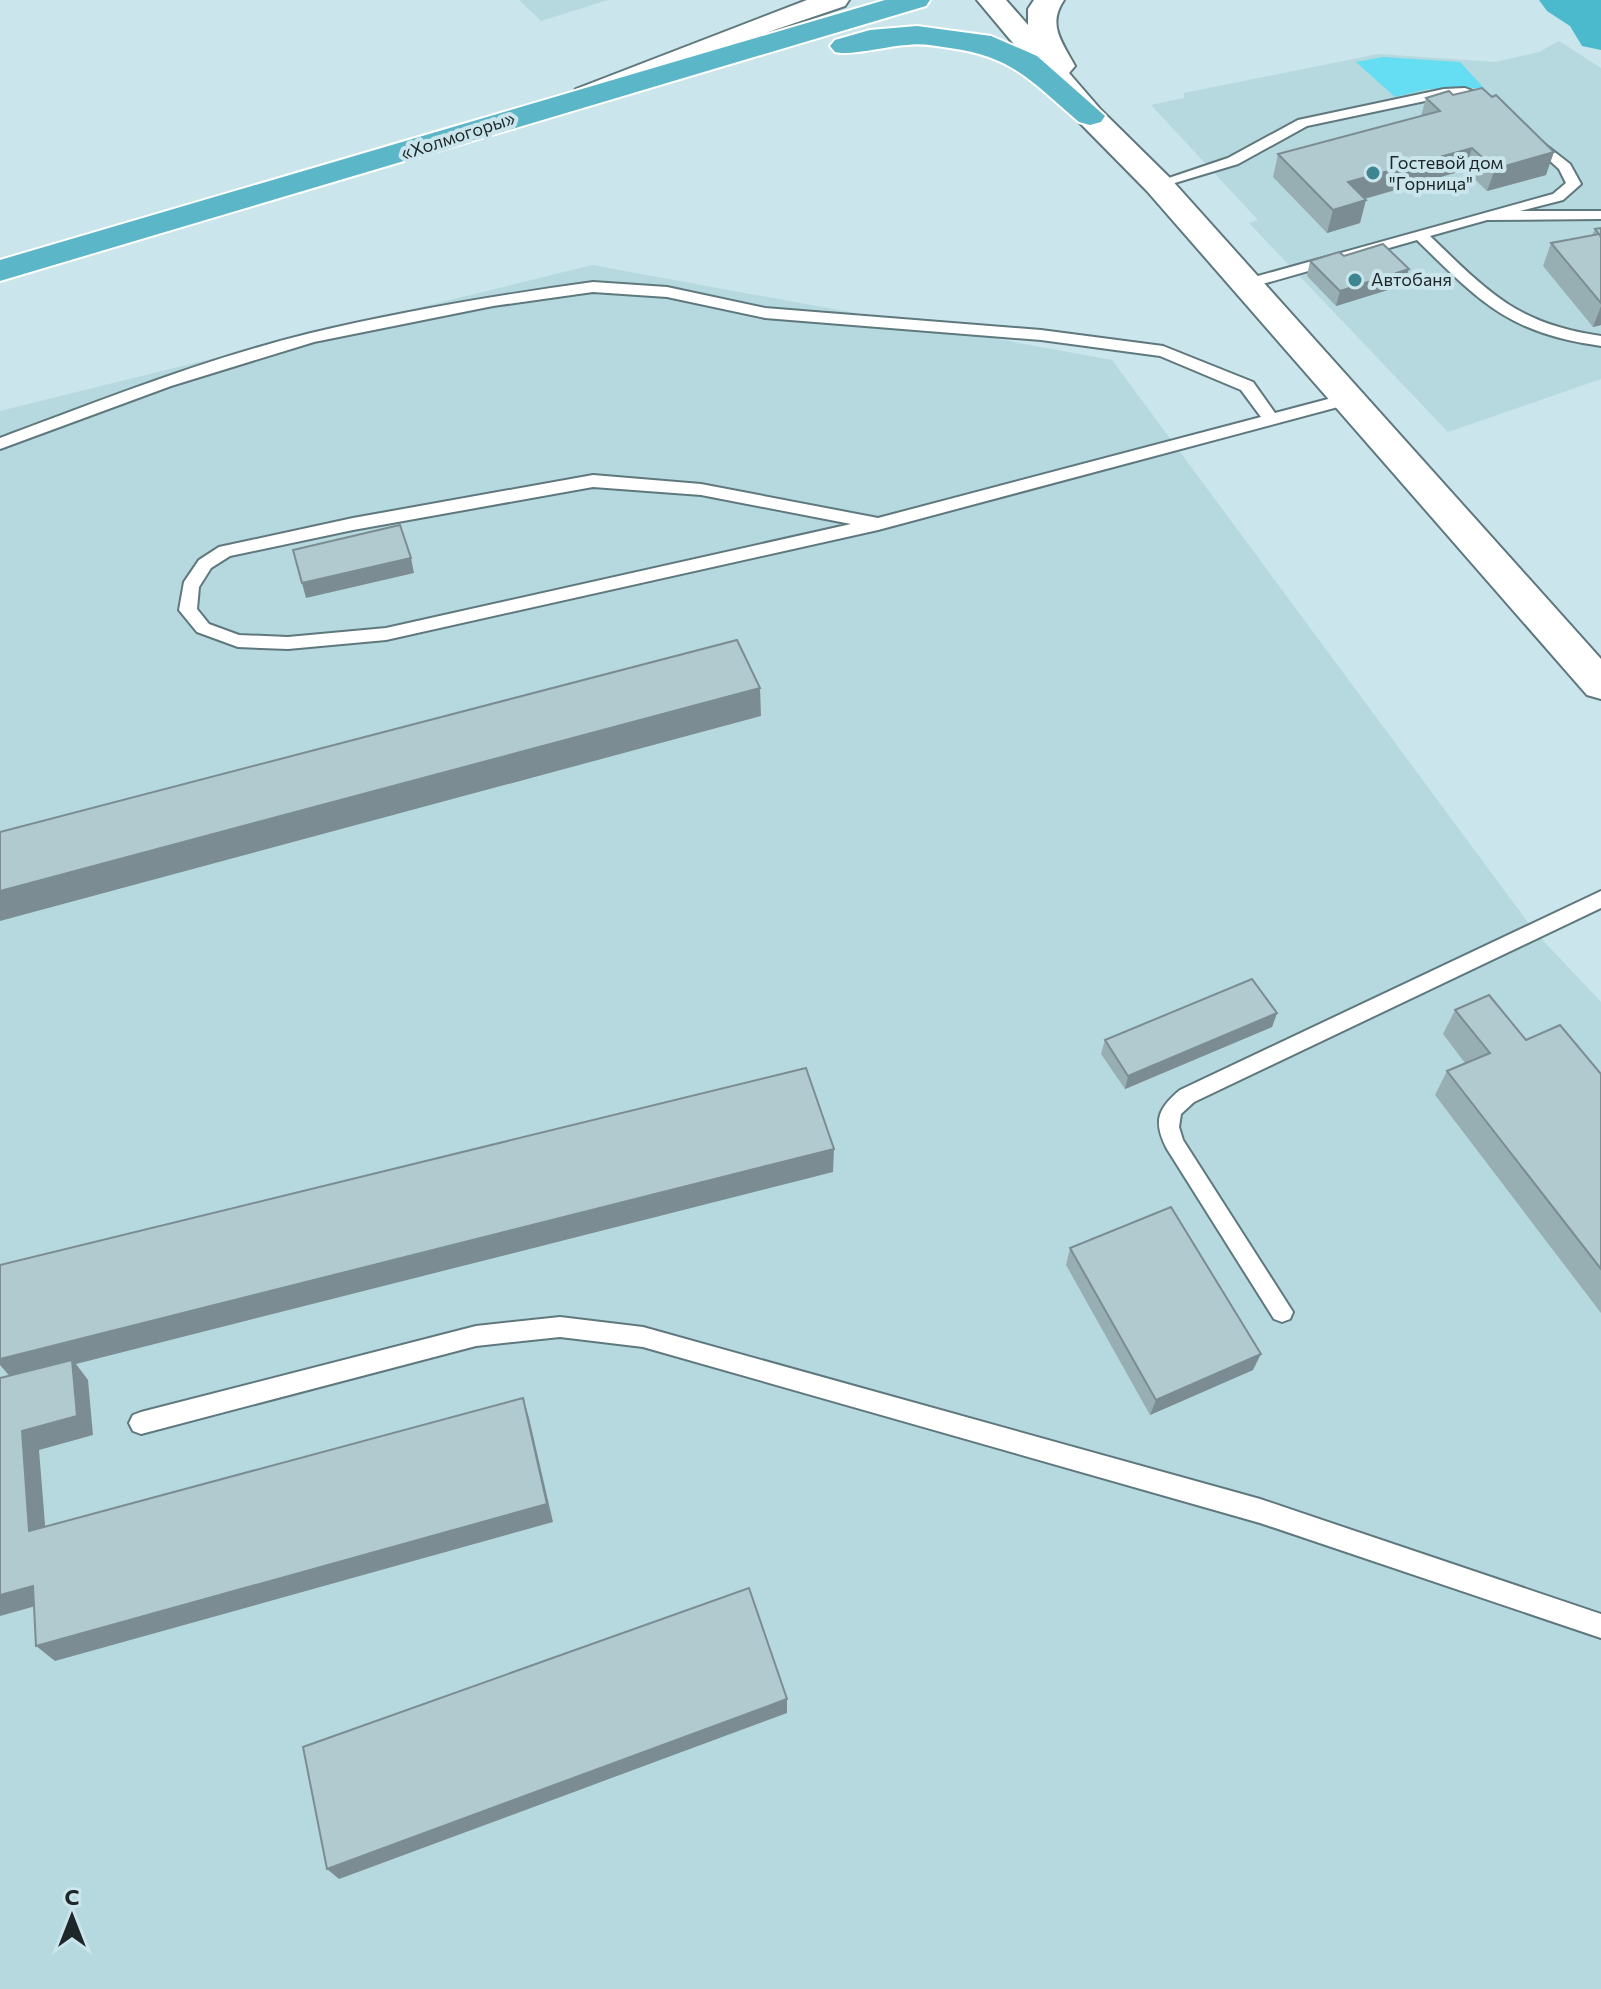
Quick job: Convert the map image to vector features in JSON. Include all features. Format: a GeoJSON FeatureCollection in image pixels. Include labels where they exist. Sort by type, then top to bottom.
{"type":"FeatureCollection","features":[{"type":"Feature","properties":{"kind":"highway","name":"«Холмогоры»"},"geometry":{"type":"LineString","coordinates":[[0,271],[916,0]]}},
{"type":"Feature","properties":{"kind":"highway"},"geometry":{"type":"LineString","coordinates":[[580,97],[728,77],[870,39],[917,35],[991,45],[1027,62],[1090,116]]}},
{"type":"Feature","properties":{"kind":"street"},"geometry":{"type":"LineString","coordinates":[[580,97],[751,29],[835,0]]}},
{"type":"Feature","properties":{"kind":"street"},"geometry":{"type":"LineString","coordinates":[[991,0],[1090,116],[1158,184],[1601,685]]}},
{"type":"Feature","properties":{"kind":"street"},"geometry":{"type":"LineString","coordinates":[[1050,0],[1042,9],[1042,31],[1051,54],[1075,85],[1090,116]]}},
{"type":"Feature","properties":{"kind":"lane"},"geometry":{"type":"LineString","coordinates":[[1158,184],[1211,170],[1254,150],[1283,129],[1303,123],[1444,93],[1477,95],[1498,107]]}},
{"type":"Feature","properties":{"kind":"lane"},"geometry":{"type":"LineString","coordinates":[[1245,284],[1558,197],[1574,184],[1565,167],[1520,127]]}},
{"type":"Feature","properties":{"kind":"lane"},"geometry":{"type":"LineString","coordinates":[[1486,216],[1601,215]]}},
{"type":"Feature","properties":{"kind":"lane"},"geometry":{"type":"LineString","coordinates":[[1420,235],[1498,309],[1519,322],[1547,333],[1601,341]]}},
{"type":"Feature","properties":{"kind":"lane"},"geometry":{"type":"LineString","coordinates":[[0,444],[165,382],[312,338],[493,301],[593,287],[667,292],[765,313],[1041,335],[1163,351],[1247,386],[1272,420]]}},
{"type":"Feature","properties":{"kind":"lane"},"geometry":{"type":"LineString","coordinates":[[878,524],[683,486],[593,481],[353,524],[225,551],[205,564],[190,586],[188,610],[203,628],[238,641],[288,643],[386,634],[878,524],[1347,399]]}},
{"type":"Feature","properties":{"kind":"lane"},"geometry":{"type":"LineString","coordinates":[[1282,1312],[1174,1143],[1169,1127],[1171,1110],[1187,1096],[1601,899]]}},
{"type":"Feature","properties":{"kind":"lane"},"geometry":{"type":"LineString","coordinates":[[141,1423],[476,1336],[560,1327],[643,1337],[1260,1511],[1601,1626]]}},
{"type":"Feature","properties":{"kind":"shaded area"},"geometry":{"type":"Polygon","coordinates":[[[519,0],[608,0],[541,21],[519,0]]]}},
{"type":"Feature","properties":{"kind":"shaded area"},"geometry":{"type":"Polygon","coordinates":[[[1559,41],[1601,68],[1601,379],[1448,432],[1249,223],[1258,220],[1151,105],[1184,98],[1184,93],[1378,54],[1496,62],[1539,52],[1559,41]]]}},
{"type":"Feature","properties":{"kind":"shaded area"},"geometry":{"type":"Polygon","coordinates":[[[1383,57],[1460,62],[1484,88],[1428,89],[1395,97],[1356,62],[1383,57]]]}},
{"type":"Feature","properties":{"kind":"shaded area"},"geometry":{"type":"Polygon","coordinates":[[[592,265],[1112,360],[1535,932],[1601,1002],[1601,1989],[0,1989],[0,411],[592,265]]]}},
{"type":"Feature","properties":{"kind":"building"},"geometry":{"type":"Polygon","coordinates":[[[1482,88],[1492,97],[1496,95],[1554,152],[1495,169],[1472,148],[1348,182],[1366,200],[1333,210],[1278,154],[1440,111],[1426,98],[1449,91],[1453,95],[1482,88]]]}},
{"type":"Feature","properties":{"kind":"building"},"geometry":{"type":"Polygon","coordinates":[[[1599,234],[1601,237],[1601,303],[1551,243],[1599,234]]]}},
{"type":"Feature","properties":{"kind":"building"},"geometry":{"type":"Polygon","coordinates":[[[1383,244],[1409,269],[1340,291],[1310,261],[1339,252],[1344,256],[1383,244]]]}},
{"type":"Feature","properties":{"kind":"building"},"geometry":{"type":"Polygon","coordinates":[[[400,525],[411,558],[302,583],[293,550],[400,525]]]}},
{"type":"Feature","properties":{"kind":"building"},"geometry":{"type":"Polygon","coordinates":[[[737,640],[760,688],[0,891],[0,832],[737,640]]]}},
{"type":"Feature","properties":{"kind":"building"},"geometry":{"type":"Polygon","coordinates":[[[1252,979],[1277,1013],[1128,1076],[1105,1040],[1252,979]]]}},
{"type":"Feature","properties":{"kind":"building"},"geometry":{"type":"Polygon","coordinates":[[[1489,995],[1526,1040],[1560,1025],[1601,1074],[1601,1269],[1447,1071],[1490,1053],[1455,1010],[1489,995]]]}},
{"type":"Feature","properties":{"kind":"building"},"geometry":{"type":"Polygon","coordinates":[[[806,1068],[834,1149],[0,1359],[0,1265],[806,1068]]]}},
{"type":"Feature","properties":{"kind":"building"},"geometry":{"type":"Polygon","coordinates":[[[1171,1207],[1261,1354],[1156,1400],[1070,1248],[1171,1207]]]}},
{"type":"Feature","properties":{"kind":"building"},"geometry":{"type":"Polygon","coordinates":[[[72,1360],[77,1416],[22,1431],[29,1531],[523,1398],[547,1504],[36,1646],[33,1586],[0,1595],[0,1378],[72,1360]]]}},
{"type":"Feature","properties":{"kind":"building"},"geometry":{"type":"Polygon","coordinates":[[[749,1588],[787,1699],[327,1869],[303,1747],[749,1588]]]}},
{"type":"Feature","properties":{"kind":"waterway"},"geometry":{"type":"LineString","coordinates":[[1566,0],[1593,17],[1601,34]]}},
{"type":"Feature","properties":{"kind":"place","name":"Гостевой дом \"Горница\""},"geometry":{"type":"Point","coordinates":[1373,173]}},
{"type":"Feature","properties":{"kind":"place","name":"Автобаня"},"geometry":{"type":"Point","coordinates":[1355,280]}}]}
